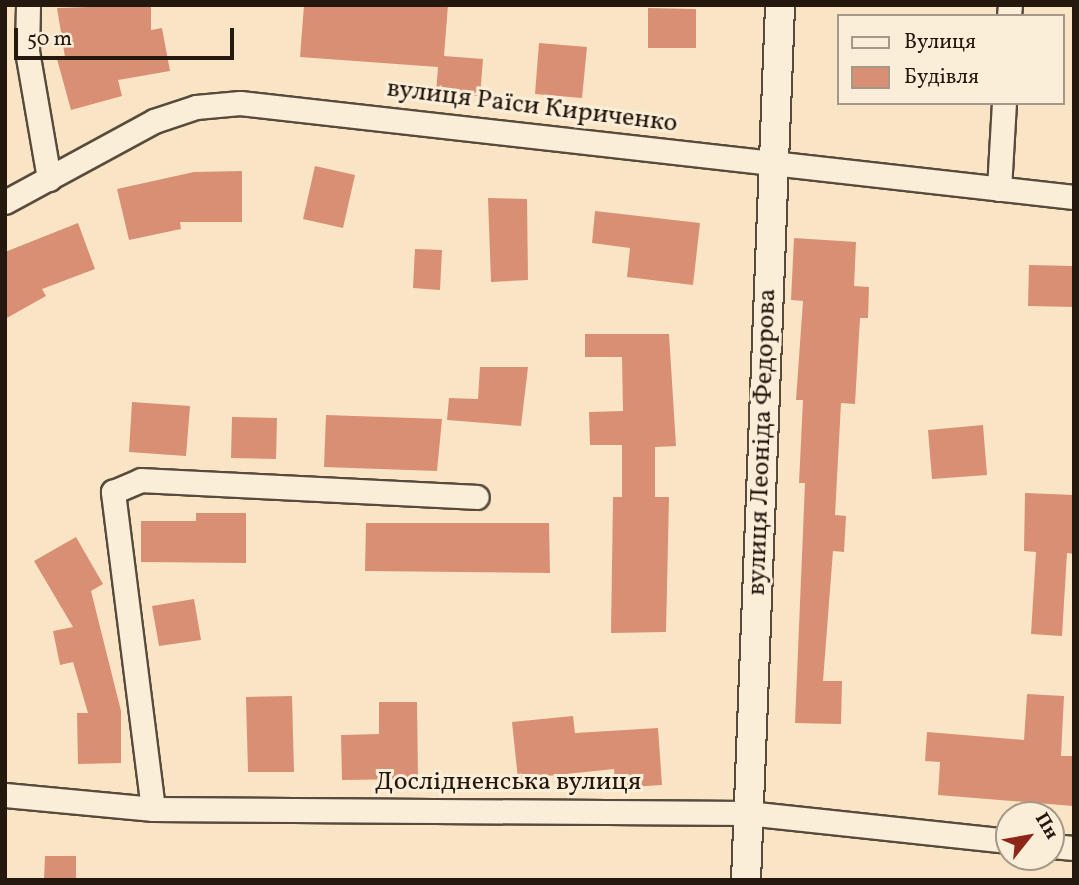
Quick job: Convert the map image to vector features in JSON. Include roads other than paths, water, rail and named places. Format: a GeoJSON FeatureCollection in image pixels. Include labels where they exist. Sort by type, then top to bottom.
{"type":"FeatureCollection","features":[{"type":"Feature","properties":{"kind":"street"},"geometry":{"type":"LineString","coordinates":[[28,5],[27,51],[49,179]]}},
{"type":"Feature","properties":{"kind":"street","name":"вулиця Леоніда Федорова"},"geometry":{"type":"LineString","coordinates":[[746,880],[780,5]]}},
{"type":"Feature","properties":{"kind":"street","name":"вулиця Раїси Кириченко"},"geometry":{"type":"LineString","coordinates":[[5,202],[154,121],[196,107],[240,103],[1074,197]]}},
{"type":"Feature","properties":{"kind":"street"},"geometry":{"type":"LineString","coordinates":[[999,189],[1004,105]]}},
{"type":"Feature","properties":{"kind":"street"},"geometry":{"type":"LineString","coordinates":[[153,809],[113,492],[141,480],[477,497]]}},
{"type":"Feature","properties":{"kind":"street","name":"Дослідненська вулиця"},"geometry":{"type":"LineString","coordinates":[[5,795],[153,809],[747,813],[995,840]]}}]}
